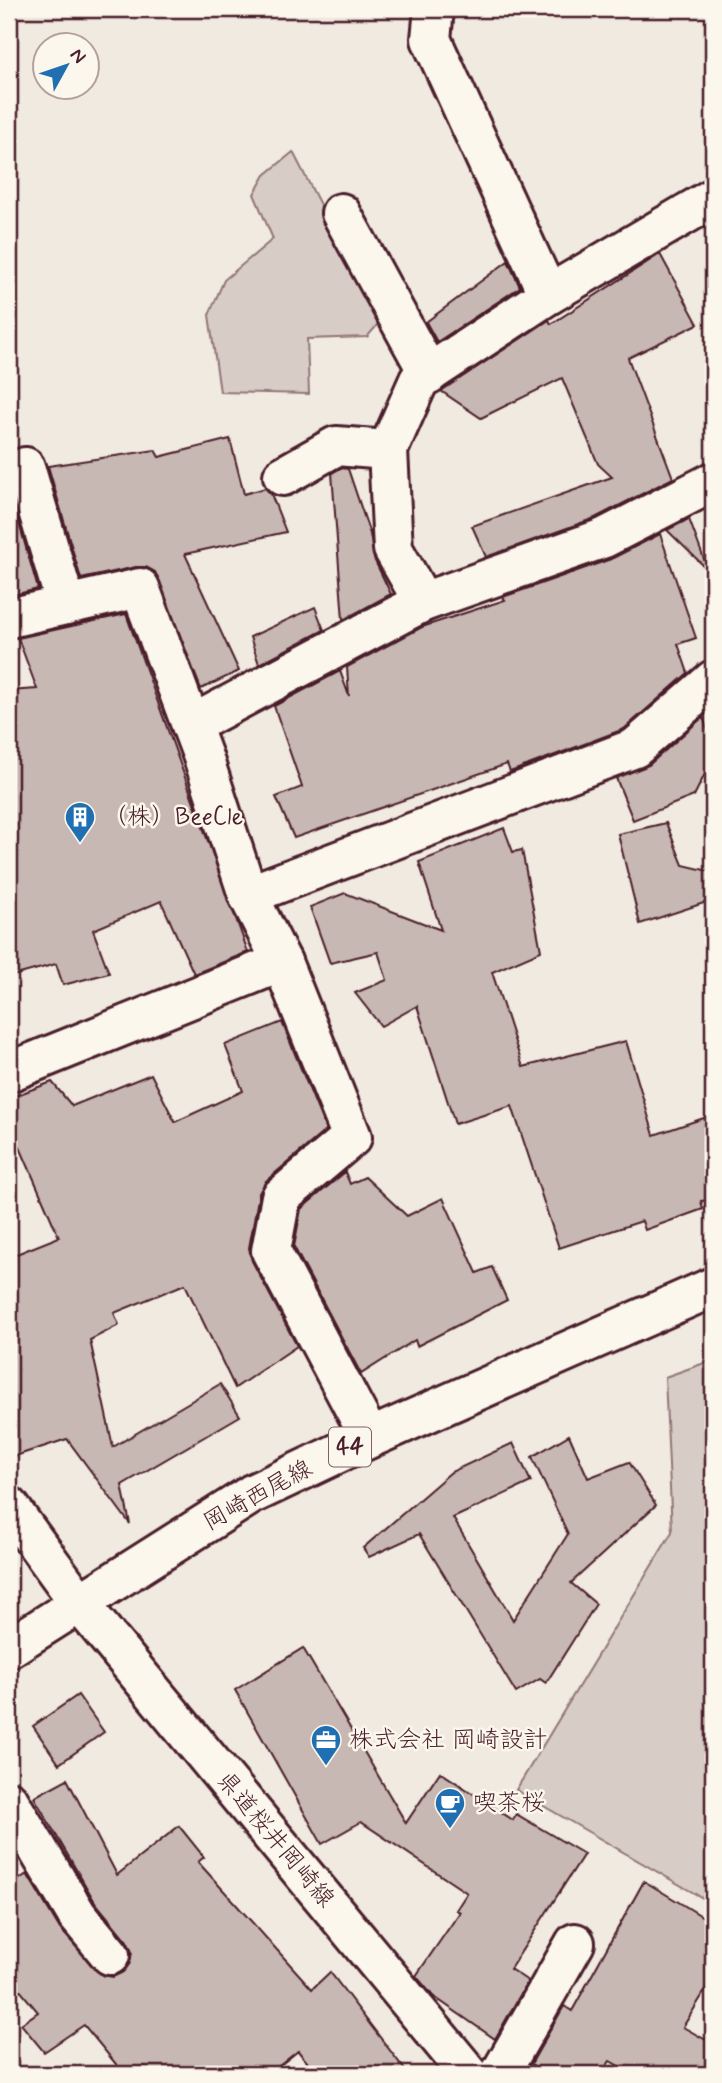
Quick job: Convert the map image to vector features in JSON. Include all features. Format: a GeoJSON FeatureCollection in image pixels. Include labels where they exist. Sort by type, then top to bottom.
{"type":"FeatureCollection","features":[{"type":"Feature","properties":{"kind":"street"},"geometry":{"type":"LineString","coordinates":[[434,9],[431,39],[548,295]]}},
{"type":"Feature","properties":{"kind":"street"},"geometry":{"type":"LineString","coordinates":[[423,602],[393,549],[388,450],[419,380],[548,295],[713,198]]}},
{"type":"Feature","properties":{"kind":"street"},"geometry":{"type":"LineString","coordinates":[[341,213],[429,374]]}},
{"type":"Feature","properties":{"kind":"street"},"geometry":{"type":"LineString","coordinates":[[283,476],[336,446],[388,450]]}},
{"type":"Feature","properties":{"kind":"street"},"geometry":{"type":"LineString","coordinates":[[25,467],[66,605]]}},
{"type":"Feature","properties":{"kind":"street"},"geometry":{"type":"LineString","coordinates":[[191,725],[423,602],[604,538],[713,482]]}},
{"type":"Feature","properties":{"kind":"street"},"geometry":{"type":"LineString","coordinates":[[9,618],[140,588],[191,725],[248,895],[282,962],[352,1137],[281,1197],[271,1251],[370,1438]]}},
{"type":"Feature","properties":{"kind":"street"},"geometry":{"type":"LineString","coordinates":[[248,895],[635,748],[713,680]]}},
{"type":"Feature","properties":{"kind":"street"},"geometry":{"type":"LineString","coordinates":[[9,1072],[282,962]]}},
{"type":"Feature","properties":{"kind":"street","name":"岡崎西尾線"},"geometry":{"type":"LineString","coordinates":[[9,1648],[81,1605],[252,1494],[370,1438],[713,1287]]}},
{"type":"Feature","properties":{"kind":"street","name":"県道桜井岡崎線"},"geometry":{"type":"LineString","coordinates":[[9,1506],[81,1605],[469,2074]]}},
{"type":"Feature","properties":{"kind":"street"},"geometry":{"type":"LineString","coordinates":[[9,1801],[77,1915],[110,1955]]}},
{"type":"Feature","properties":{"kind":"street"},"geometry":{"type":"LineString","coordinates":[[500,2074],[575,1943]]}},
{"type":"Feature","properties":{"kind":"shaded area"},"geometry":{"type":"Polygon","coordinates":[[[293,152],[380,322],[367,337],[307,339],[309,394],[220,392],[209,315],[224,280],[273,239],[254,194],[265,175],[293,152]]]}},
{"type":"Feature","properties":{"kind":"shaded area"},"geometry":{"type":"Polygon","coordinates":[[[713,1360],[713,1904],[516,1790],[672,1532],[665,1377],[713,1360]]]}},
{"type":"Feature","properties":{"kind":"building"},"geometry":{"type":"Polygon","coordinates":[[[660,254],[698,324],[628,358],[673,478],[595,518],[486,557],[472,526],[612,477],[598,464],[562,378],[481,418],[441,391],[549,320],[551,324],[660,254]]]}},
{"type":"Feature","properties":{"kind":"building"},"geometry":{"type":"Polygon","coordinates":[[[508,261],[520,287],[437,342],[426,322],[508,261]]]}},
{"type":"Feature","properties":{"kind":"building"},"geometry":{"type":"Polygon","coordinates":[[[230,439],[244,494],[265,488],[271,494],[286,532],[185,554],[239,671],[201,689],[155,572],[146,567],[136,567],[81,579],[48,466],[155,450],[159,457],[230,439]]]}},
{"type":"Feature","properties":{"kind":"building"},"geometry":{"type":"Polygon","coordinates":[[[341,468],[348,469],[370,534],[374,559],[391,594],[343,620],[332,473],[341,468]]]}},
{"type":"Feature","properties":{"kind":"building"},"geometry":{"type":"Polygon","coordinates":[[[9,489],[38,589],[9,596],[9,489]]]}},
{"type":"Feature","properties":{"kind":"building"},"geometry":{"type":"Polygon","coordinates":[[[689,519],[708,570],[667,530],[689,519]]]}},
{"type":"Feature","properties":{"kind":"building"},"geometry":{"type":"Polygon","coordinates":[[[660,534],[696,638],[678,644],[688,673],[624,729],[510,772],[507,764],[294,838],[276,797],[302,787],[274,706],[340,671],[349,696],[347,667],[422,627],[505,600],[503,597],[611,559],[660,534]]]}},
{"type":"Feature","properties":{"kind":"building"},"geometry":{"type":"Polygon","coordinates":[[[315,607],[324,630],[259,664],[250,637],[315,607]]]}},
{"type":"Feature","properties":{"kind":"building"},"geometry":{"type":"Polygon","coordinates":[[[126,614],[248,952],[194,974],[161,901],[93,930],[109,973],[63,985],[56,964],[9,977],[9,691],[37,689],[18,638],[126,614]]]}},
{"type":"Feature","properties":{"kind":"building"},"geometry":{"type":"Polygon","coordinates":[[[703,717],[713,746],[713,758],[694,796],[633,820],[616,778],[649,765],[703,717]]]}},
{"type":"Feature","properties":{"kind":"building"},"geometry":{"type":"Polygon","coordinates":[[[666,823],[683,865],[713,872],[713,900],[640,924],[618,834],[666,823]]]}},
{"type":"Feature","properties":{"kind":"building"},"geometry":{"type":"Polygon","coordinates":[[[504,828],[513,852],[522,850],[541,951],[492,972],[523,1067],[626,1041],[654,1135],[713,1115],[713,1200],[701,1201],[703,1209],[645,1230],[642,1221],[559,1248],[512,1106],[455,1124],[417,1006],[381,1026],[355,993],[387,980],[378,952],[330,963],[310,907],[345,893],[441,930],[419,862],[504,828]]]}},
{"type":"Feature","properties":{"kind":"building"},"geometry":{"type":"Polygon","coordinates":[[[282,1022],[326,1130],[266,1181],[259,1193],[249,1248],[252,1261],[297,1346],[235,1388],[185,1284],[114,1313],[119,1325],[90,1340],[113,1447],[220,1384],[240,1416],[122,1485],[130,1524],[67,1439],[9,1458],[9,1257],[59,1237],[9,1122],[9,1098],[52,1082],[72,1106],[151,1074],[175,1122],[243,1091],[225,1045],[282,1022]]]}},
{"type":"Feature","properties":{"kind":"building"},"geometry":{"type":"Polygon","coordinates":[[[345,1172],[350,1184],[365,1177],[407,1216],[443,1198],[477,1273],[492,1267],[507,1300],[417,1346],[415,1340],[361,1374],[294,1247],[301,1209],[345,1172]]]}},
{"type":"Feature","properties":{"kind":"building"},"geometry":{"type":"Polygon","coordinates":[[[569,1435],[588,1478],[629,1462],[656,1505],[571,1583],[596,1604],[546,1683],[540,1679],[516,1693],[419,1534],[369,1557],[363,1548],[451,1472],[513,1443],[531,1482],[453,1518],[513,1620],[568,1534],[532,1457],[569,1435]]]}},
{"type":"Feature","properties":{"kind":"building"},"geometry":{"type":"Polygon","coordinates":[[[303,1648],[406,1823],[440,1772],[513,1820],[516,1814],[584,1854],[510,1969],[528,1981],[495,2039],[433,1996],[416,1976],[460,1912],[456,1910],[467,1893],[361,1822],[322,1844],[235,1690],[303,1648]]]}},
{"type":"Feature","properties":{"kind":"building"},"geometry":{"type":"Polygon","coordinates":[[[78,1695],[104,1732],[59,1764],[33,1726],[78,1695]]]}},
{"type":"Feature","properties":{"kind":"building"},"geometry":{"type":"Polygon","coordinates":[[[67,1779],[117,1875],[179,1826],[204,1857],[198,1862],[312,1989],[330,1972],[408,2074],[317,2074],[298,2051],[269,2074],[124,2074],[84,2025],[44,2052],[21,2024],[38,2012],[9,1977],[9,1886],[27,1874],[60,1929],[102,1975],[113,1977],[123,1972],[130,1963],[132,1952],[127,1941],[95,1902],[34,1797],[67,1779]]]}},
{"type":"Feature","properties":{"kind":"building"},"geometry":{"type":"Polygon","coordinates":[[[644,1881],[713,1923],[713,1978],[683,2027],[713,2044],[713,2074],[633,2074],[610,2061],[601,2074],[545,2074],[531,2064],[564,2006],[572,2011],[644,1881]]]}},
{"type":"Feature","properties":{"kind":"place","name":"（株）BeeCle"},"geometry":{"type":"Point","coordinates":[80,844]}},
{"type":"Feature","properties":{"kind":"place","name":"株式会社 岡崎設計"},"geometry":{"type":"Point","coordinates":[326,1767]}},
{"type":"Feature","properties":{"kind":"place","name":"喫茶桜"},"geometry":{"type":"Point","coordinates":[450,1830]}}]}
